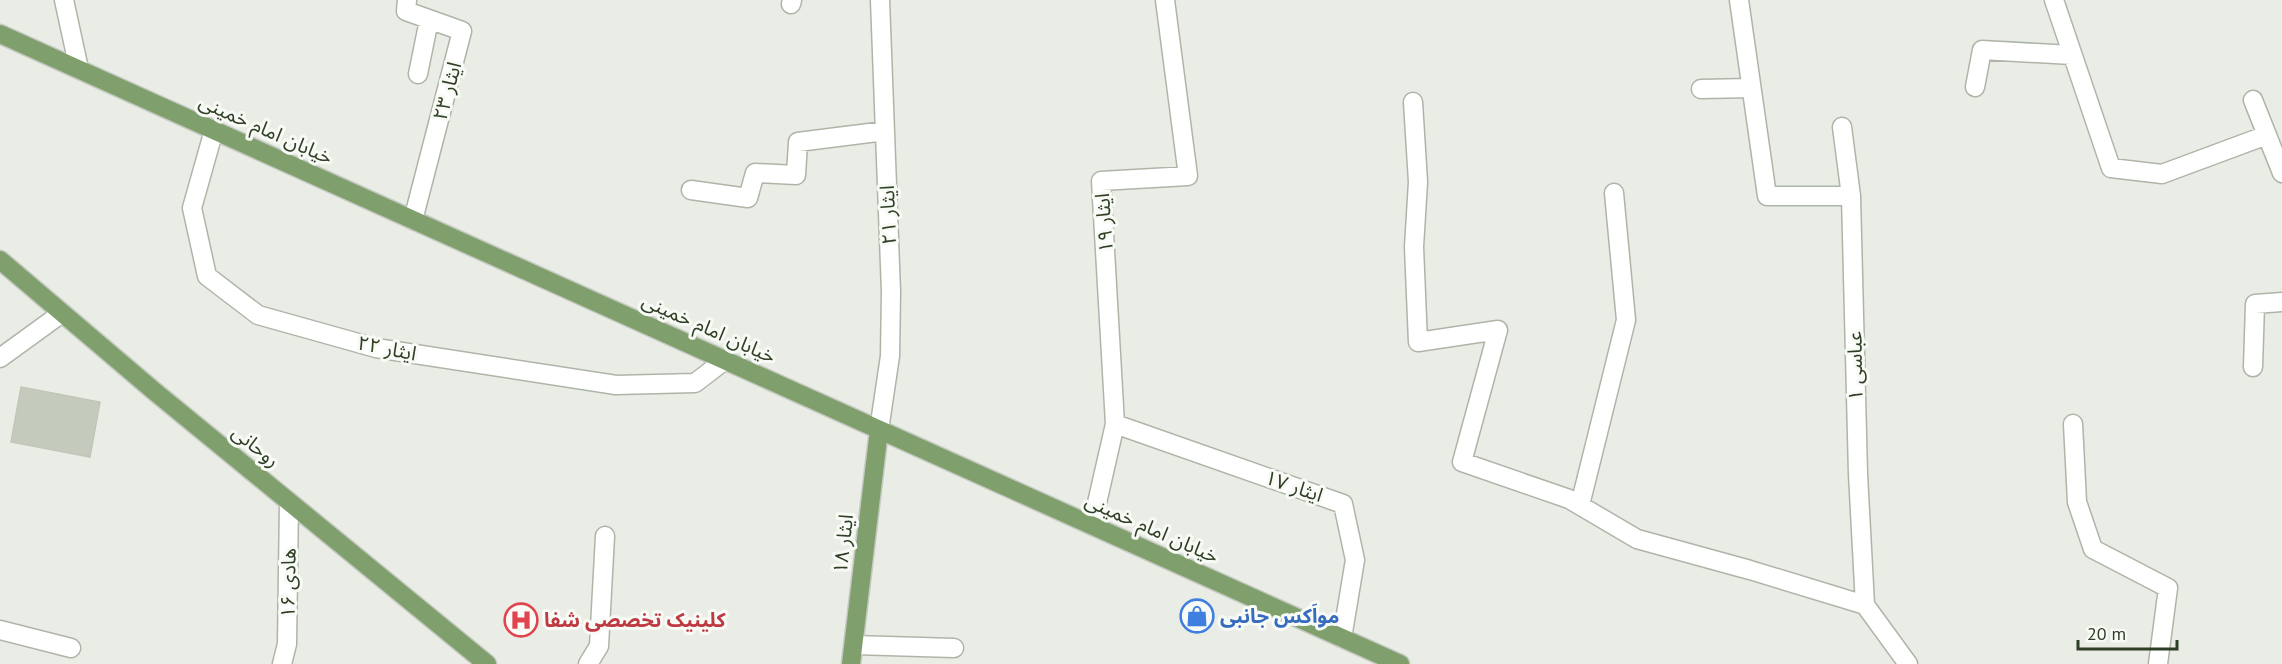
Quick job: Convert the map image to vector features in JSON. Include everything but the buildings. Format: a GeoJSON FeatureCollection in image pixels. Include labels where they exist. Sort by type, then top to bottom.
{"type":"FeatureCollection","features":[{"type":"Feature","properties":{"kind":"main road","name":"خیابان امام خمینی"},"geometry":{"type":"LineString","coordinates":[[0,34],[1092,525],[1391,662]]}},
{"type":"Feature","properties":{"kind":"main road","name":"روحانی"},"geometry":{"type":"LineString","coordinates":[[0,260],[487,664]]}},
{"type":"Feature","properties":{"kind":"main road","name":"ایثار ۱۸"},"geometry":{"type":"LineString","coordinates":[[851,664],[879,430]]}},
{"type":"Feature","properties":{"kind":"street"},"geometry":{"type":"LineString","coordinates":[[64,0],[79,69]]}},
{"type":"Feature","properties":{"kind":"street","name":"ایثار ۲۳"},"geometry":{"type":"LineString","coordinates":[[407,0],[406,11],[462,31],[413,220]]}},
{"type":"Feature","properties":{"kind":"street","name":"ایثار ۲۱"},"geometry":{"type":"LineString","coordinates":[[879,430],[890,356],[891,292],[880,0]]}},
{"type":"Feature","properties":{"kind":"street","name":"ایثار ١٩"},"geometry":{"type":"LineString","coordinates":[[1092,525],[1115,424],[1101,181],[1188,176],[1166,0]]}},
{"type":"Feature","properties":{"kind":"street"},"geometry":{"type":"LineString","coordinates":[[1739,0],[1767,196],[1851,195]]}},
{"type":"Feature","properties":{"kind":"street"},"geometry":{"type":"LineString","coordinates":[[2054,0],[2111,168],[2162,174],[2267,135]]}},
{"type":"Feature","properties":{"kind":"street"},"geometry":{"type":"LineString","coordinates":[[418,74],[429,20]]}},
{"type":"Feature","properties":{"kind":"street"},"geometry":{"type":"LineString","coordinates":[[1975,87],[1982,50],[2072,55]]}},
{"type":"Feature","properties":{"kind":"street"},"geometry":{"type":"LineString","coordinates":[[1701,89],[1752,88]]}},
{"type":"Feature","properties":{"kind":"street"},"geometry":{"type":"LineString","coordinates":[[2253,100],[2282,173]]}},
{"type":"Feature","properties":{"kind":"street"},"geometry":{"type":"LineString","coordinates":[[1413,102],[1418,182],[1414,247],[1418,342],[1498,330],[1462,462],[1569,499],[1637,539],[1865,605],[1908,664]]}},
{"type":"Feature","properties":{"kind":"street","name":"عباسی ۱"},"geometry":{"type":"LineString","coordinates":[[1842,127],[1851,195],[1858,474],[1865,605]]}},
{"type":"Feature","properties":{"kind":"street","name":"ایثار ۲۲"},"geometry":{"type":"LineString","coordinates":[[214,130],[192,208],[207,276],[258,315],[376,348],[616,386],[694,384],[725,360]]}},
{"type":"Feature","properties":{"kind":"street"},"geometry":{"type":"LineString","coordinates":[[691,190],[748,198],[755,173],[796,176],[798,142],[885,130]]}},
{"type":"Feature","properties":{"kind":"street"},"geometry":{"type":"LineString","coordinates":[[1580,505],[1626,320],[1614,193]]}},
{"type":"Feature","properties":{"kind":"street"},"geometry":{"type":"LineString","coordinates":[[2253,367],[2255,304],[2282,302]]}},
{"type":"Feature","properties":{"kind":"street"},"geometry":{"type":"LineString","coordinates":[[0,358],[62,313]]}},
{"type":"Feature","properties":{"kind":"street","name":"ایثار ۱۷"},"geometry":{"type":"LineString","coordinates":[[1115,424],[1343,504],[1355,560],[1342,638]]}},
{"type":"Feature","properties":{"kind":"street"},"geometry":{"type":"LineString","coordinates":[[2073,424],[2077,502],[2093,549],[2168,588],[2158,664]]}},
{"type":"Feature","properties":{"kind":"street","name":"هادی ۱۶"},"geometry":{"type":"LineString","coordinates":[[282,664],[287,644],[290,502]]}},
{"type":"Feature","properties":{"kind":"street"},"geometry":{"type":"LineString","coordinates":[[588,664],[599,646],[605,536]]}},
{"type":"Feature","properties":{"kind":"street"},"geometry":{"type":"LineString","coordinates":[[0,630],[71,648]]}},
{"type":"Feature","properties":{"kind":"street"},"geometry":{"type":"LineString","coordinates":[[854,645],[954,648]]}},
{"type":"Feature","properties":{"kind":"place","name":"مواَکس جانبی"},"geometry":{"type":"Point","coordinates":[1197,616]}},
{"type":"Feature","properties":{"kind":"place","name":"کلینیک تخصصی شفا"},"geometry":{"type":"Point","coordinates":[521,620]}}]}
